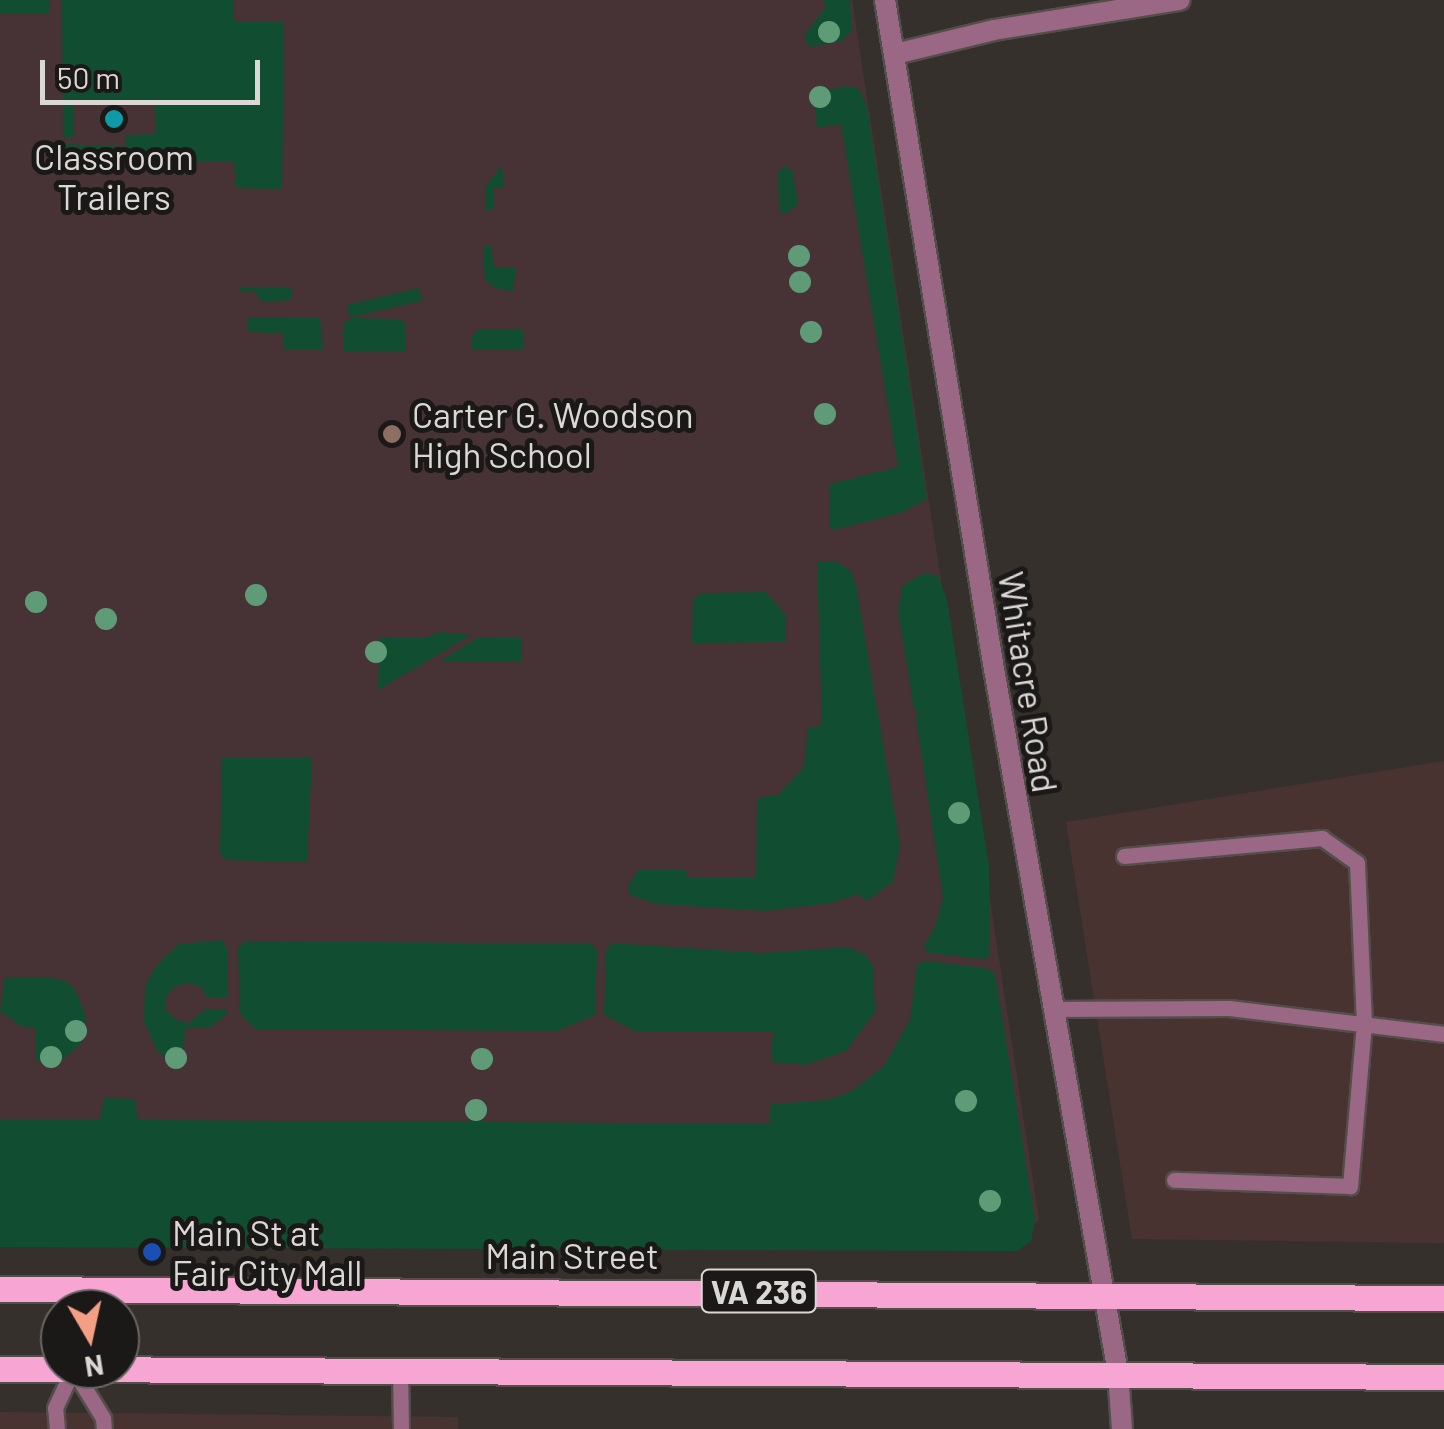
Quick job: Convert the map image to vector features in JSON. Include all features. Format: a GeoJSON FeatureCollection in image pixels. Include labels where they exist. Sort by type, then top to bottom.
{"type":"FeatureCollection","features":[{"type":"Feature","properties":{"kind":"main road","name":"Main Street"},"geometry":{"type":"LineString","coordinates":[[0,1289],[40,1294]]}},
{"type":"Feature","properties":{"kind":"main road","name":"Main Street"},"geometry":{"type":"LineString","coordinates":[[140,1299],[1102,1294],[1444,1298]]}},
{"type":"Feature","properties":{"kind":"main road","name":"VA 236"},"geometry":{"type":"LineString","coordinates":[[0,1369],[40,1369]]}},
{"type":"Feature","properties":{"kind":"main road","name":"VA 236"},"geometry":{"type":"LineString","coordinates":[[140,1369],[1444,1377]]}},
{"type":"Feature","properties":{"kind":"street","name":"Whitacre Road"},"geometry":{"type":"LineString","coordinates":[[885,0],[1052,1008],[1118,1373]]}},
{"type":"Feature","properties":{"kind":"street"},"geometry":{"type":"LineString","coordinates":[[895,54],[994,30],[1180,0]]}},
{"type":"Feature","properties":{"kind":"street"},"geometry":{"type":"LineString","coordinates":[[1118,1373],[1122,1429]]}},
{"type":"Feature","properties":{"kind":"lane"},"geometry":{"type":"LineString","coordinates":[[1124,856],[1322,838],[1358,864],[1364,1023],[1350,1186],[1174,1180]]}},
{"type":"Feature","properties":{"kind":"lane"},"geometry":{"type":"LineString","coordinates":[[1052,1008],[1228,1008],[1444,1034]]}},
{"type":"Feature","properties":{"kind":"lane"},"geometry":{"type":"LineString","coordinates":[[400,1370],[401,1429]]}},
{"type":"Feature","properties":{"kind":"lane"},"geometry":{"type":"LineString","coordinates":[[57,1429],[55,1408],[64,1389]]}},
{"type":"Feature","properties":{"kind":"lane"},"geometry":{"type":"LineString","coordinates":[[86,1389],[104,1418],[104,1429]]}},
{"type":"Feature","properties":{"kind":"shaded area"},"geometry":{"type":"Polygon","coordinates":[[[0,0],[852,0],[1039,1220],[1009,1247],[0,1236],[0,0]]]}},
{"type":"Feature","properties":{"kind":"shaded area"},"geometry":{"type":"Polygon","coordinates":[[[1444,761],[1444,1243],[1132,1239],[1066,822],[1444,761]]]}},
{"type":"Feature","properties":{"kind":"shaded area"},"geometry":{"type":"Polygon","coordinates":[[[0,1412],[458,1417],[458,1429],[0,1429],[0,1412]]]}},
{"type":"Feature","properties":{"kind":"green space"},"geometry":{"type":"Polygon","coordinates":[[[0,0],[50,0],[50,14],[0,14],[0,0]]]}},
{"type":"Feature","properties":{"kind":"green space"},"geometry":{"type":"Polygon","coordinates":[[[62,0],[234,0],[234,22],[284,22],[282,189],[236,188],[234,162],[63,162],[63,144],[126,147],[126,135],[156,134],[154,102],[73,103],[74,137],[63,137],[62,0]]]}},
{"type":"Feature","properties":{"kind":"green space"},"geometry":{"type":"Polygon","coordinates":[[[824,0],[850,0],[852,31],[841,41],[809,47],[804,36],[825,8],[824,0]]]}},
{"type":"Feature","properties":{"kind":"green space"},"geometry":{"type":"Polygon","coordinates":[[[846,86],[859,89],[867,107],[927,499],[903,512],[834,530],[830,527],[830,484],[898,467],[841,124],[817,128],[813,93],[846,86]]]}},
{"type":"Feature","properties":{"kind":"green space"},"geometry":{"type":"Polygon","coordinates":[[[502,165],[504,187],[494,188],[494,209],[485,211],[485,188],[502,165]]]}},
{"type":"Feature","properties":{"kind":"green space"},"geometry":{"type":"Polygon","coordinates":[[[785,166],[793,172],[798,205],[784,214],[779,211],[778,172],[785,166]]]}},
{"type":"Feature","properties":{"kind":"green space"},"geometry":{"type":"Polygon","coordinates":[[[491,245],[494,268],[516,268],[513,291],[497,289],[485,280],[483,247],[491,245]]]}},
{"type":"Feature","properties":{"kind":"green space"},"geometry":{"type":"Polygon","coordinates":[[[240,288],[291,288],[292,300],[262,302],[255,292],[240,292],[240,288]]]}},
{"type":"Feature","properties":{"kind":"green space"},"geometry":{"type":"Polygon","coordinates":[[[419,288],[422,301],[350,317],[347,305],[419,288]]]}},
{"type":"Feature","properties":{"kind":"green space"},"geometry":{"type":"Polygon","coordinates":[[[248,317],[320,318],[323,349],[283,349],[283,333],[247,332],[248,317]]]}},
{"type":"Feature","properties":{"kind":"green space"},"geometry":{"type":"Polygon","coordinates":[[[351,318],[400,319],[406,325],[406,351],[344,351],[344,324],[351,318]]]}},
{"type":"Feature","properties":{"kind":"green space"},"geometry":{"type":"Polygon","coordinates":[[[523,329],[523,350],[472,350],[472,336],[478,330],[523,329]]]}},
{"type":"Feature","properties":{"kind":"green space"},"geometry":{"type":"Polygon","coordinates":[[[817,562],[836,562],[850,570],[856,585],[900,845],[893,881],[867,901],[858,894],[831,903],[766,911],[656,904],[630,895],[628,886],[638,870],[686,870],[687,878],[756,878],[757,798],[778,795],[804,767],[808,728],[822,725],[817,562]]]}},
{"type":"Feature","properties":{"kind":"green space"},"geometry":{"type":"Polygon","coordinates":[[[925,573],[938,576],[947,600],[989,867],[990,955],[984,959],[929,953],[923,947],[935,927],[943,897],[916,718],[918,709],[914,709],[898,610],[903,585],[925,573]]]}},
{"type":"Feature","properties":{"kind":"green space"},"geometry":{"type":"Polygon","coordinates":[[[766,592],[786,616],[785,642],[692,643],[693,600],[700,593],[766,592]]]}},
{"type":"Feature","properties":{"kind":"green space"},"geometry":{"type":"Polygon","coordinates":[[[439,632],[471,635],[378,690],[380,637],[425,638],[439,632]]]}},
{"type":"Feature","properties":{"kind":"green space"},"geometry":{"type":"Polygon","coordinates":[[[479,637],[522,638],[522,662],[439,662],[479,637]]]}},
{"type":"Feature","properties":{"kind":"green space"},"geometry":{"type":"Polygon","coordinates":[[[222,758],[312,758],[307,862],[225,860],[220,853],[222,758]]]}},
{"type":"Feature","properties":{"kind":"green space"},"geometry":{"type":"Polygon","coordinates":[[[222,940],[227,949],[227,997],[207,997],[200,986],[187,983],[174,987],[166,997],[166,1010],[176,1020],[189,1023],[205,1009],[227,1009],[226,1015],[210,1027],[185,1028],[183,1060],[167,1060],[157,1051],[144,1021],[145,986],[156,966],[179,944],[222,940]]]}},
{"type":"Feature","properties":{"kind":"green space"},"geometry":{"type":"Polygon","coordinates":[[[244,941],[592,944],[597,951],[595,1015],[557,1031],[255,1029],[240,1014],[238,948],[244,941]]]}},
{"type":"Feature","properties":{"kind":"green space"},"geometry":{"type":"Polygon","coordinates":[[[612,943],[762,953],[848,947],[865,955],[873,966],[875,1012],[846,1051],[805,1065],[771,1062],[773,1031],[637,1032],[604,1015],[606,950],[612,943]]]}},
{"type":"Feature","properties":{"kind":"green space"},"geometry":{"type":"Polygon","coordinates":[[[927,961],[985,968],[995,974],[1035,1219],[1031,1241],[1017,1251],[0,1247],[0,1119],[100,1119],[104,1098],[135,1099],[138,1120],[470,1122],[472,1103],[477,1100],[482,1122],[769,1124],[771,1104],[829,1100],[852,1091],[884,1066],[910,1020],[917,964],[927,961]]]}},
{"type":"Feature","properties":{"kind":"green space"},"geometry":{"type":"Polygon","coordinates":[[[5,978],[64,980],[75,989],[86,1016],[82,1042],[59,1063],[35,1061],[36,1028],[20,1026],[0,1011],[5,978]]]}},
{"type":"Feature","properties":{"kind":"place","name":"Classroom Trailers"},"geometry":{"type":"Point","coordinates":[114,119]}},
{"type":"Feature","properties":{"kind":"place","name":"Carter G. Woodson High School"},"geometry":{"type":"Point","coordinates":[392,434]}},
{"type":"Feature","properties":{"kind":"place","name":"Main St at Fair City Mall"},"geometry":{"type":"Point","coordinates":[152,1252]}}]}
